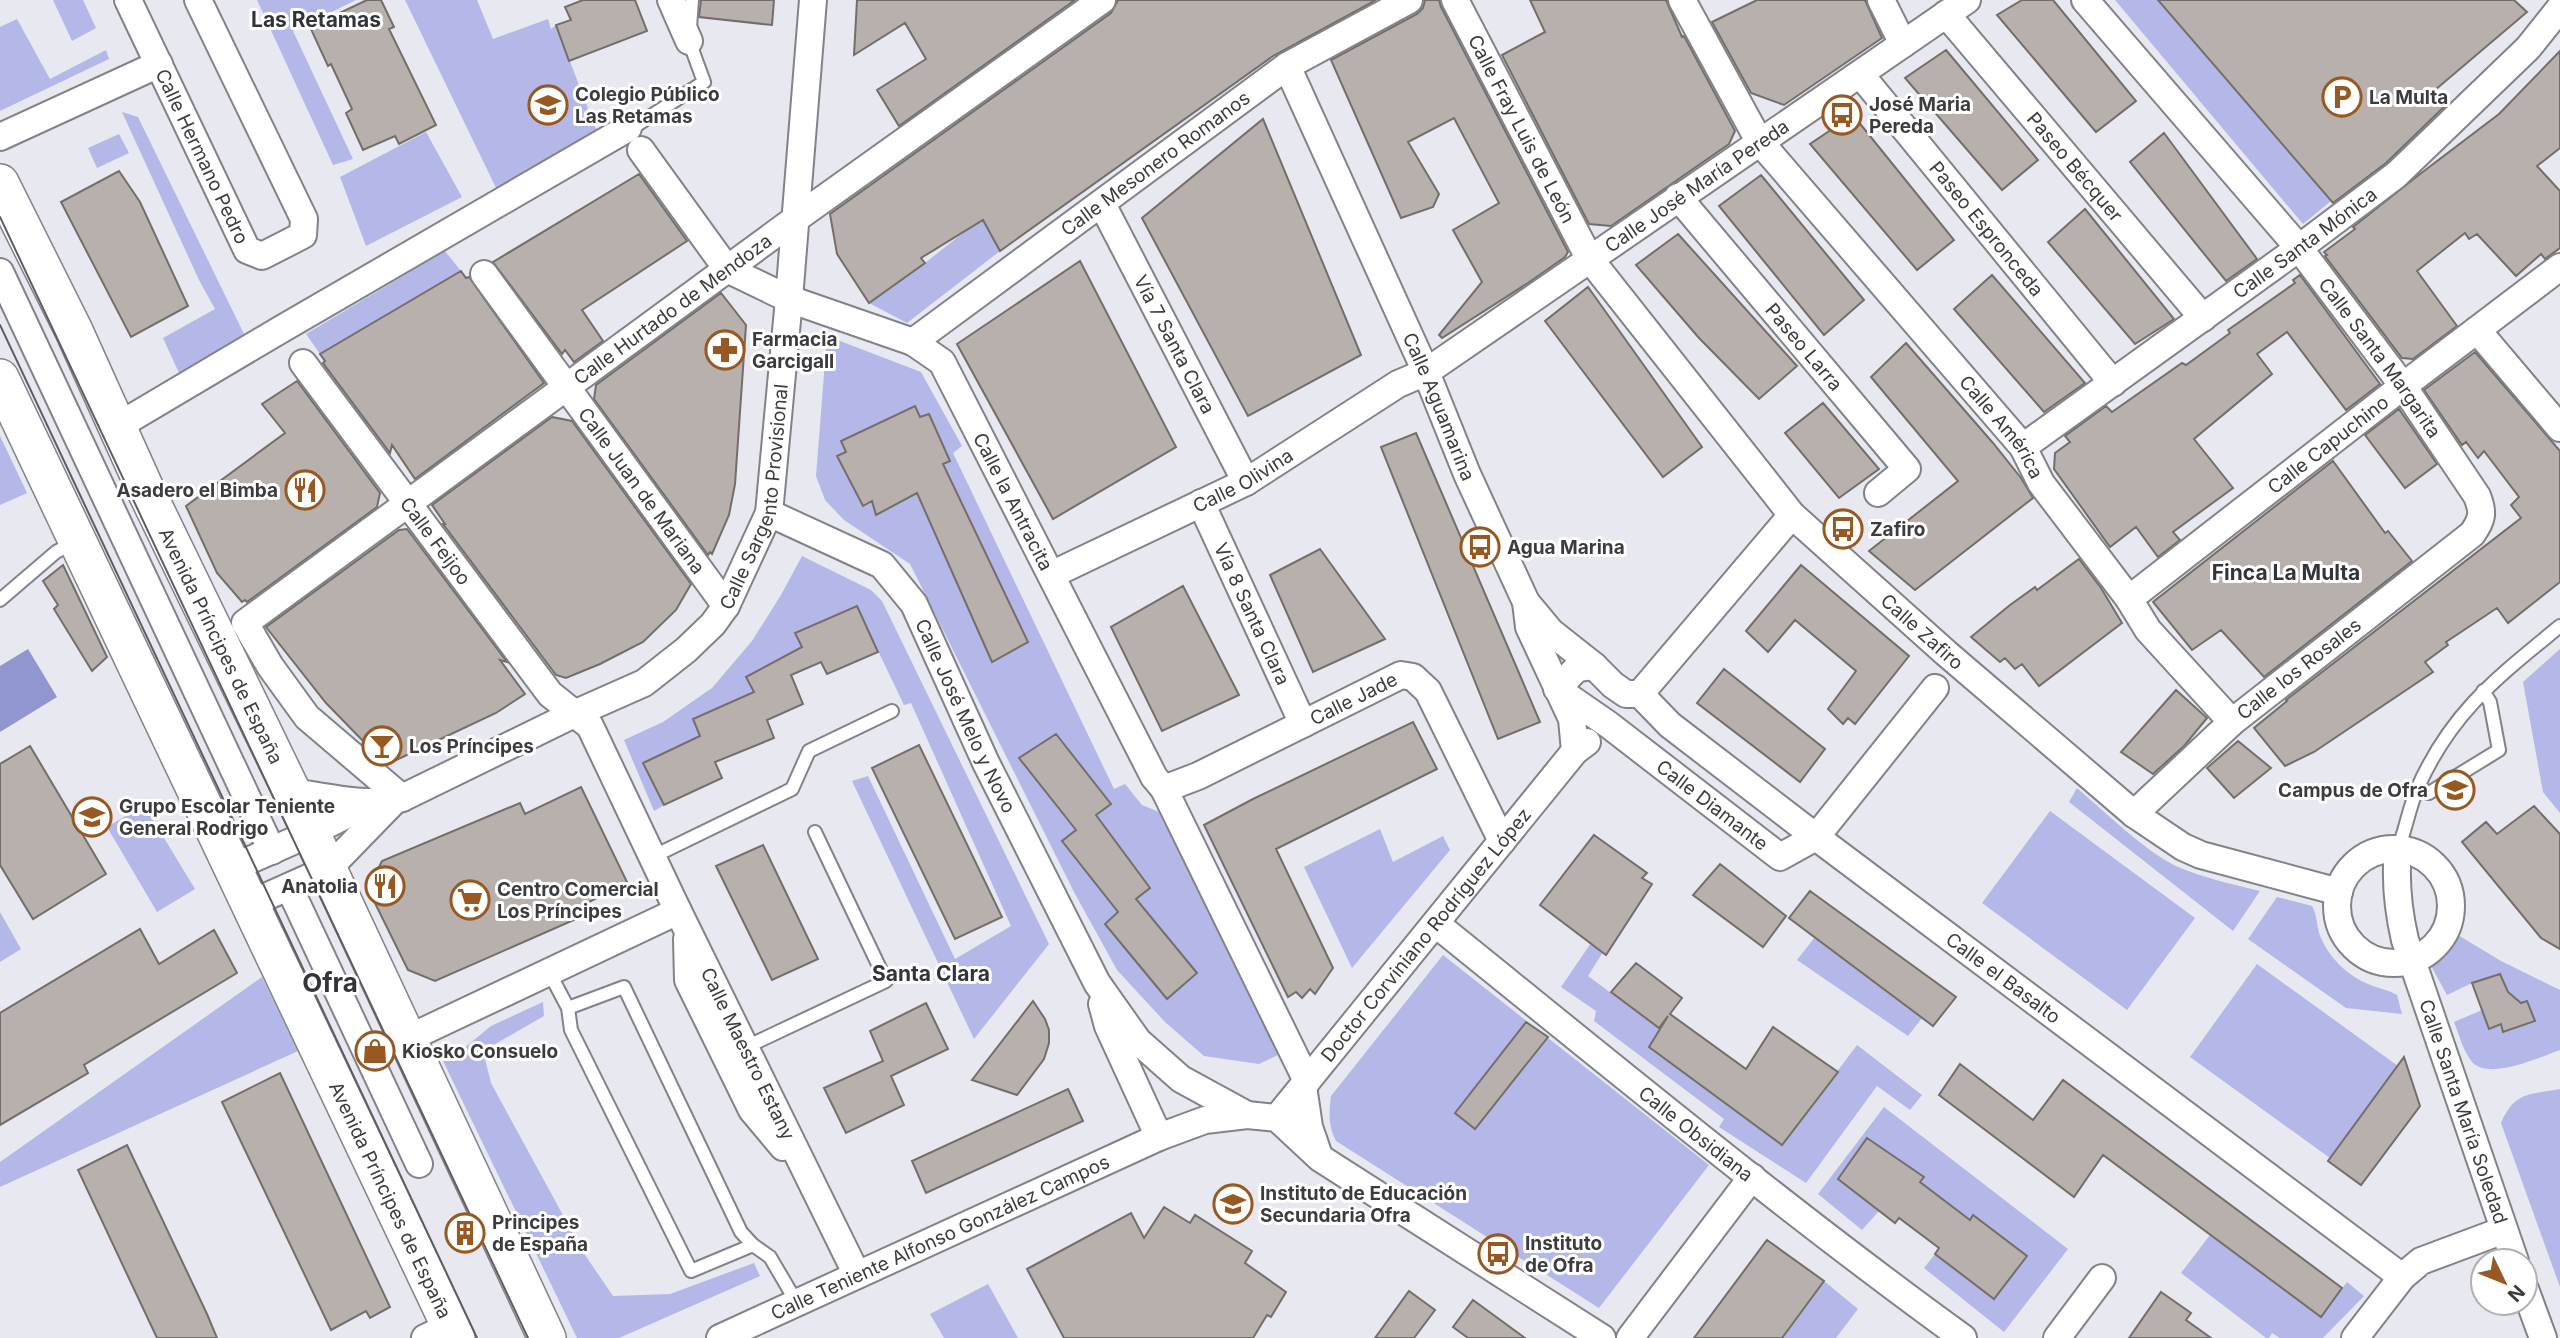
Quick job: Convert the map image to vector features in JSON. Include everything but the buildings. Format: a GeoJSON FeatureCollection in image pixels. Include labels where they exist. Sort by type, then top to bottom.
{"type":"FeatureCollection","features":[{"type":"Feature","properties":{"kind":"main road","name":"Avenida Príncipes de España"},"geometry":{"type":"LineString","coordinates":[[0,183],[311,833],[547,1338]]}},
{"type":"Feature","properties":{"kind":"main road","name":"Avenida Príncipes de España"},"geometry":{"type":"LineString","coordinates":[[0,378],[250,904],[444,1334]]}},
{"type":"Feature","properties":{"kind":"street","name":"Calle Hermano Pedro"},"geometry":{"type":"LineString","coordinates":[[128,0],[247,250],[262,256],[303,235],[304,219],[198,0]]}},
{"type":"Feature","properties":{"kind":"street"},"geometry":{"type":"LineString","coordinates":[[671,0],[689,41]]}},
{"type":"Feature","properties":{"kind":"street","name":"Calle Sargento Provisional"},"geometry":{"type":"LineString","coordinates":[[232,868],[390,800],[644,683],[686,650],[713,624],[726,606],[769,513],[813,0]]}},
{"type":"Feature","properties":{"kind":"street","name":"Calle Hurtado de Mendoza"},"geometry":{"type":"LineString","coordinates":[[390,800],[307,718],[270,666],[245,622],[794,220],[1102,0]]}},
{"type":"Feature","properties":{"kind":"street","name":"Calle Mesonero Romanos"},"geometry":{"type":"LineString","coordinates":[[913,342],[1287,66],[1409,0]]}},
{"type":"Feature","properties":{"kind":"street","name":"Calle Fray Luis de León"},"geometry":{"type":"LineString","coordinates":[[1455,0],[1589,258]]}},
{"type":"Feature","properties":{"kind":"street","name":"Calle América"},"geometry":{"type":"LineString","coordinates":[[1682,0],[1759,141],[2023,447],[2040,483],[2129,599],[2148,630],[2232,722]]}},
{"type":"Feature","properties":{"kind":"street"},"geometry":{"type":"LineString","coordinates":[[1881,0],[1903,44]]}},
{"type":"Feature","properties":{"kind":"street","name":"Calle Santa Margarita"},"geometry":{"type":"LineString","coordinates":[[2085,0],[2299,248],[2403,386],[2477,496],[2483,510],[2481,520],[2472,534]]}},
{"type":"Feature","properties":{"kind":"street","name":"Calle José María Pereda"},"geometry":{"type":"LineString","coordinates":[[1426,372],[1956,7]]}},
{"type":"Feature","properties":{"kind":"street","name":"Paseo Bécquer"},"geometry":{"type":"LineString","coordinates":[[1956,7],[2052,139],[2203,318]]}},
{"type":"Feature","properties":{"kind":"street","name":"Calle Santa Mónica"},"geometry":{"type":"LineString","coordinates":[[2023,447],[2396,175],[2528,48],[2560,8]]}},
{"type":"Feature","properties":{"kind":"street"},"geometry":{"type":"LineString","coordinates":[[0,138],[159,64]]}},
{"type":"Feature","properties":{"kind":"street","name":"Calle Aguamarina"},"geometry":{"type":"LineString","coordinates":[[1287,66],[1426,372],[1468,474],[1526,602],[1529,627],[1572,719],[1575,751]]}},
{"type":"Feature","properties":{"kind":"street","name":"Paseo Espronceda"},"geometry":{"type":"LineString","coordinates":[[1860,74],[2113,383]]}},
{"type":"Feature","properties":{"kind":"street"},"geometry":{"type":"LineString","coordinates":[[118,426],[280,330],[634,139],[727,269]]}},
{"type":"Feature","properties":{"kind":"street","name":"Paseo Larra"},"geometry":{"type":"LineString","coordinates":[[1678,197],[1907,469],[1878,493]]}},
{"type":"Feature","properties":{"kind":"street","name":"Vía 7 Santa Clara"},"geometry":{"type":"LineString","coordinates":[[1102,204],[1246,482]]}},
{"type":"Feature","properties":{"kind":"street","name":"Calle Zafiro"},"geometry":{"type":"LineString","coordinates":[[1589,258],[1792,515],[1946,653],[2134,814],[2183,847],[2201,855],[2339,892]]}},
{"type":"Feature","properties":{"kind":"street","name":"Calle Capuchino"},"geometry":{"type":"LineString","coordinates":[[2129,599],[2560,267]]}},
{"type":"Feature","properties":{"kind":"street","name":"Calle la Antracita"},"geometry":{"type":"LineString","coordinates":[[727,269],[789,299],[913,342],[942,362],[1154,777],[1164,789],[1305,1084],[1309,1127],[1320,1158]]}},
{"type":"Feature","properties":{"kind":"street","name":"Avenida Príncipes de España"},"geometry":{"type":"LineString","coordinates":[[0,272],[272,851]]}},
{"type":"Feature","properties":{"kind":"street","name":"Calle Juan de Mariana"},"geometry":{"type":"LineString","coordinates":[[484,274],[726,606]]}},
{"type":"Feature","properties":{"kind":"street"},"geometry":{"type":"LineString","coordinates":[[2477,330],[2560,428]]}},
{"type":"Feature","properties":{"kind":"street","name":"Calle Feijoo"},"geometry":{"type":"LineString","coordinates":[[303,363],[550,694],[574,714]]}},
{"type":"Feature","properties":{"kind":"street","name":"Calle Olivina"},"geometry":{"type":"LineString","coordinates":[[1051,575],[1246,482],[1398,384],[1426,372]]}},
{"type":"Feature","properties":{"kind":"street","name":"Vía 8 Santa Clara"},"geometry":{"type":"LineString","coordinates":[[1201,503],[1303,724]]}},
{"type":"Feature","properties":{"kind":"street","name":"Calle José Melo y Novo"},"geometry":{"type":"LineString","coordinates":[[769,513],[882,565],[914,604],[986,763],[1097,983]]}},
{"type":"Feature","properties":{"kind":"street"},"geometry":{"type":"LineString","coordinates":[[1640,694],[1792,515]]}},
{"type":"Feature","properties":{"kind":"street","name":"Calle los Rosales"},"geometry":{"type":"LineString","coordinates":[[2134,814],[2232,722],[2472,534]]}},
{"type":"Feature","properties":{"kind":"street","name":"Calle el Basalto"},"geometry":{"type":"LineString","coordinates":[[1526,602],[1551,632],[1613,685],[1626,694],[1640,694],[1670,725],[1816,837],[2402,1278]]}},
{"type":"Feature","properties":{"kind":"street"},"geometry":{"type":"LineString","coordinates":[[1557,689],[1577,668],[1594,666]]}},
{"type":"Feature","properties":{"kind":"street","name":"Calle Jade"},"geometry":{"type":"LineString","coordinates":[[1164,789],[1198,775],[1401,675],[1413,677],[1428,691],[1502,841]]}},
{"type":"Feature","properties":{"kind":"street"},"geometry":{"type":"LineString","coordinates":[[1609,725],[1615,712],[1613,685]]}},
{"type":"Feature","properties":{"kind":"street","name":"Calle Diamante"},"geometry":{"type":"LineString","coordinates":[[1557,689],[1609,725],[1780,857],[1816,837],[1935,688]]}},
{"type":"Feature","properties":{"kind":"street","name":"Calle Maestro Estany"},"geometry":{"type":"LineString","coordinates":[[574,714],[590,726],[682,920],[735,1052],[809,1178],[857,1275]]}},
{"type":"Feature","properties":{"kind":"street","name":"Doctor Corviniano Rodríguez López"},"geometry":{"type":"LineString","coordinates":[[1276,1118],[1575,751],[1609,725]]}},
{"type":"Feature","properties":{"kind":"street"},"geometry":{"type":"LineString","coordinates":[[292,793],[390,800]]}},
{"type":"Feature","properties":{"kind":"street","name":"Calle Sargento Provisional"},"geometry":{"type":"LineString","coordinates":[[250,904],[328,869],[390,800]]}},
{"type":"Feature","properties":{"kind":"street"},"geometry":{"type":"LineString","coordinates":[[2398,849],[2411,851],[2436,866],[2446,881],[2452,910],[2440,941],[2428,953],[2397,964],[2379,962],[2360,953],[2346,937],[2338,918],[2339,892],[2350,869],[2377,851],[2398,849]]}},
{"type":"Feature","properties":{"kind":"street","name":"Calle Santa María Soledad"},"geometry":{"type":"LineString","coordinates":[[2398,849],[2396,872],[2399,916],[2510,1247]]}},
{"type":"Feature","properties":{"kind":"street","name":"Avenida Príncipes de España"},"geometry":{"type":"LineString","coordinates":[[289,887],[419,1164]]}},
{"type":"Feature","properties":{"kind":"street"},"geometry":{"type":"LineString","coordinates":[[407,1039],[549,972],[682,920]]}},
{"type":"Feature","properties":{"kind":"street","name":"Calle Obsidiana"},"geometry":{"type":"LineString","coordinates":[[1436,924],[1888,1284],[1963,1338]]}},
{"type":"Feature","properties":{"kind":"street"},"geometry":{"type":"LineString","coordinates":[[1097,983],[1138,1041],[1181,1079],[1247,1115],[1276,1118],[1320,1158],[1602,1338]]}},
{"type":"Feature","properties":{"kind":"street"},"geometry":{"type":"LineString","coordinates":[[1097,983],[1108,1026],[1159,1137]]}},
{"type":"Feature","properties":{"kind":"street","name":"Calle Teniente Alfonso González Campos"},"geometry":{"type":"LineString","coordinates":[[720,1338],[1159,1137],[1205,1120],[1247,1115]]}},
{"type":"Feature","properties":{"kind":"street"},"geometry":{"type":"LineString","coordinates":[[1630,1338],[1752,1177]]}},
{"type":"Feature","properties":{"kind":"street"},"geometry":{"type":"LineString","coordinates":[[2355,1338],[2402,1278],[2421,1261],[2504,1230]]}},
{"type":"Feature","properties":{"kind":"street"},"geometry":{"type":"LineString","coordinates":[[2057,1338],[2102,1278]]}},
{"type":"Feature","properties":{"kind":"street"},"geometry":{"type":"LineString","coordinates":[[2535,1317],[2543,1338]]}},
{"type":"Feature","properties":{"kind":"lane"},"geometry":{"type":"LineString","coordinates":[[634,139],[704,82],[689,41],[692,0]]}},
{"type":"Feature","properties":{"kind":"lane"},"geometry":{"type":"LineString","coordinates":[[0,600],[56,552],[76,541]]}},
{"type":"Feature","properties":{"kind":"lane","name":"Calle Santa María Soledad"},"geometry":{"type":"LineString","coordinates":[[2398,849],[2417,790],[2449,731],[2483,691],[2560,625]]}},
{"type":"Feature","properties":{"kind":"lane"},"geometry":{"type":"LineString","coordinates":[[2417,790],[2429,793],[2499,750],[2490,702],[2483,691]]}},
{"type":"Feature","properties":{"kind":"lane"},"geometry":{"type":"LineString","coordinates":[[652,857],[792,789],[809,751],[892,711]]}},
{"type":"Feature","properties":{"kind":"lane"},"geometry":{"type":"LineString","coordinates":[[735,1052],[886,981],[815,832]]}},
{"type":"Feature","properties":{"kind":"lane"},"geometry":{"type":"LineString","coordinates":[[549,972],[568,1008],[571,1030],[691,1271],[754,1245]]}},
{"type":"Feature","properties":{"kind":"lane"},"geometry":{"type":"LineString","coordinates":[[568,1008],[624,987],[741,1232],[770,1257],[797,1303]]}},
{"type":"Feature","properties":{"kind":"shaded area"},"geometry":{"type":"Polygon","coordinates":[[[53,0],[83,0],[96,28],[72,41],[53,0]]]}},
{"type":"Feature","properties":{"kind":"shaded area"},"geometry":{"type":"Polygon","coordinates":[[[257,0],[356,0],[293,31],[353,159],[333,165],[257,0]]]}},
{"type":"Feature","properties":{"kind":"shaded area"},"geometry":{"type":"Polygon","coordinates":[[[405,0],[477,0],[493,39],[548,19],[551,29],[556,25],[597,132],[498,192],[405,0]]]}},
{"type":"Feature","properties":{"kind":"shaded area"},"geometry":{"type":"Polygon","coordinates":[[[2115,0],[2158,0],[2331,201],[2303,224],[2115,0]]]}},
{"type":"Feature","properties":{"kind":"shaded area"},"geometry":{"type":"Polygon","coordinates":[[[17,19],[50,79],[106,50],[109,59],[0,111],[0,27],[17,19]]]}},
{"type":"Feature","properties":{"kind":"shaded area"},"geometry":{"type":"Polygon","coordinates":[[[122,112],[138,117],[245,336],[179,373],[163,338],[215,309],[122,112]]]}},
{"type":"Feature","properties":{"kind":"shaded area"},"geometry":{"type":"Polygon","coordinates":[[[426,132],[462,197],[366,246],[340,177],[426,132]]]}},
{"type":"Feature","properties":{"kind":"shaded area"},"geometry":{"type":"Polygon","coordinates":[[[119,134],[129,153],[97,168],[88,148],[119,134]]]}},
{"type":"Feature","properties":{"kind":"shaded area"},"geometry":{"type":"Polygon","coordinates":[[[982,218],[1000,251],[907,323],[869,303],[925,263],[982,218]]]}},
{"type":"Feature","properties":{"kind":"shaded area"},"geometry":{"type":"Polygon","coordinates":[[[445,251],[461,271],[320,354],[306,334],[445,251]]]}},
{"type":"Feature","properties":{"kind":"shaded area"},"geometry":{"type":"Polygon","coordinates":[[[827,336],[921,372],[962,446],[953,453],[1114,789],[1125,784],[1142,805],[1159,812],[1280,1054],[1259,1064],[1204,1056],[1165,1022],[1117,970],[1074,892],[910,564],[844,520],[825,500],[816,476],[827,336]]]}},
{"type":"Feature","properties":{"kind":"shaded area"},"geometry":{"type":"Polygon","coordinates":[[[0,436],[27,493],[0,505],[0,436]]]}},
{"type":"Feature","properties":{"kind":"shaded area"},"geometry":{"type":"Polygon","coordinates":[[[802,556],[871,590],[882,601],[1049,944],[974,1039],[852,781],[868,776],[955,959],[1011,926],[911,703],[904,705],[857,607],[802,647],[754,692],[664,805],[654,811],[624,740],[663,722],[712,688],[752,641],[802,556]]]}},
{"type":"Feature","properties":{"kind":"shaded area"},"geometry":{"type":"Polygon","coordinates":[[[28,649],[57,697],[0,732],[0,666],[28,649]]]}},
{"type":"Feature","properties":{"kind":"shaded area"},"geometry":{"type":"Polygon","coordinates":[[[2560,649],[2560,813],[2543,792],[2523,682],[2560,649]]]}},
{"type":"Feature","properties":{"kind":"shaded area"},"geometry":{"type":"Polygon","coordinates":[[[2077,788],[2164,860],[2197,874],[2260,891],[2233,931],[2069,802],[2077,788]]]}},
{"type":"Feature","properties":{"kind":"shaded area"},"geometry":{"type":"Polygon","coordinates":[[[144,805],[195,889],[157,912],[107,827],[144,805]]]}},
{"type":"Feature","properties":{"kind":"shaded area"},"geometry":{"type":"Polygon","coordinates":[[[2050,811],[2195,918],[2127,1010],[1982,903],[2050,811]]]}},
{"type":"Feature","properties":{"kind":"shaded area"},"geometry":{"type":"Polygon","coordinates":[[[1380,829],[1393,862],[1443,836],[1450,850],[1352,968],[1304,867],[1380,829]]]}},
{"type":"Feature","properties":{"kind":"shaded area"},"geometry":{"type":"Polygon","coordinates":[[[2277,897],[2312,906],[2321,938],[2334,958],[2359,980],[2397,995],[2402,1014],[2346,1008],[2248,939],[2277,897]]]}},
{"type":"Feature","properties":{"kind":"shaded area"},"geometry":{"type":"Polygon","coordinates":[[[0,912],[21,949],[0,962],[0,912]]]}},
{"type":"Feature","properties":{"kind":"shaded area"},"geometry":{"type":"Polygon","coordinates":[[[2458,935],[2501,961],[2560,990],[2560,1050],[2502,1068],[2480,1067],[2472,1062],[2454,1022],[2482,1010],[2489,1029],[2501,1024],[2504,1032],[2535,1021],[2527,1002],[2521,1003],[2508,992],[2500,974],[2447,995],[2431,966],[2449,949],[2458,935]]]}},
{"type":"Feature","properties":{"kind":"shaded area"},"geometry":{"type":"Polygon","coordinates":[[[1815,937],[1922,1018],[1908,1036],[1797,960],[1815,937]]]}},
{"type":"Feature","properties":{"kind":"shaded area"},"geometry":{"type":"Polygon","coordinates":[[[1591,943],[1603,952],[1588,976],[1660,1029],[1649,1047],[1782,1145],[1857,1045],[1922,1095],[1910,1110],[1877,1086],[1806,1183],[1719,1127],[1724,1119],[1594,1021],[1596,1011],[1561,987],[1591,943]]]}},
{"type":"Feature","properties":{"kind":"shaded area"},"geometry":{"type":"Polygon","coordinates":[[[1443,955],[1709,1165],[1599,1308],[1336,1141],[1333,1135],[1330,1119],[1331,1096],[1443,955]]]}},
{"type":"Feature","properties":{"kind":"shaded area"},"geometry":{"type":"Polygon","coordinates":[[[2257,964],[2398,1066],[2330,1158],[2190,1057],[2257,964]]]}},
{"type":"Feature","properties":{"kind":"shaded area"},"geometry":{"type":"Polygon","coordinates":[[[262,977],[298,1051],[0,1187],[0,1162],[262,977]]]}},
{"type":"Feature","properties":{"kind":"shaded area"},"geometry":{"type":"Polygon","coordinates":[[[543,1002],[544,1016],[483,1051],[491,1083],[583,1252],[613,1296],[670,1294],[754,1263],[760,1276],[619,1338],[577,1338],[443,1061],[458,1053],[491,1026],[543,1002]]]}},
{"type":"Feature","properties":{"kind":"shaded area"},"geometry":{"type":"Polygon","coordinates":[[[2560,1089],[2560,1287],[2501,1123],[2512,1105],[2524,1096],[2560,1089]]]}},
{"type":"Feature","properties":{"kind":"shaded area"},"geometry":{"type":"Polygon","coordinates":[[[1884,1107],[2068,1249],[2004,1332],[1924,1268],[1935,1254],[1994,1299],[2027,1256],[1973,1215],[1970,1220],[1920,1182],[1923,1176],[1867,1139],[1838,1179],[1879,1211],[1862,1230],[1818,1194],[1884,1107]]]}},
{"type":"Feature","properties":{"kind":"shaded area"},"geometry":{"type":"Polygon","coordinates":[[[2210,1235],[2321,1317],[2347,1282],[2364,1296],[2323,1338],[2280,1338],[2272,1333],[2266,1338],[2181,1273],[2210,1235]]]}},
{"type":"Feature","properties":{"kind":"shaded area"},"geometry":{"type":"Polygon","coordinates":[[[1824,1281],[1858,1309],[1836,1338],[1782,1338],[1824,1281]]]}},
{"type":"Feature","properties":{"kind":"shaded area"},"geometry":{"type":"Polygon","coordinates":[[[988,1284],[1018,1338],[944,1338],[930,1314],[988,1284]]]}},
{"type":"Feature","properties":{"kind":"tram line"},"geometry":{"type":"LineString","coordinates":[[0,217],[528,1338]]}},
{"type":"Feature","properties":{"kind":"tram line"},"geometry":{"type":"LineString","coordinates":[[0,325],[477,1338]]}},
{"type":"Feature","properties":{"kind":"place","name":"La Multa"},"geometry":{"type":"Point","coordinates":[2342,97]}},
{"type":"Feature","properties":{"kind":"place","name":"Colegio Público Las Retamas"},"geometry":{"type":"Point","coordinates":[548,105]}},
{"type":"Feature","properties":{"kind":"place","name":"José Maria Pereda"},"geometry":{"type":"Point","coordinates":[1842,115]}},
{"type":"Feature","properties":{"kind":"place","name":"Farmacia Garcigall"},"geometry":{"type":"Point","coordinates":[725,350]}},
{"type":"Feature","properties":{"kind":"place","name":"Asadero el Bimba"},"geometry":{"type":"Point","coordinates":[305,490]}},
{"type":"Feature","properties":{"kind":"place","name":"Zafiro"},"geometry":{"type":"Point","coordinates":[1843,529]}},
{"type":"Feature","properties":{"kind":"place","name":"Agua Marina"},"geometry":{"type":"Point","coordinates":[1480,547]}},
{"type":"Feature","properties":{"kind":"place","name":"Los Príncipes"},"geometry":{"type":"Point","coordinates":[382,746]}},
{"type":"Feature","properties":{"kind":"place","name":"Campus de Ofra"},"geometry":{"type":"Point","coordinates":[2455,790]}},
{"type":"Feature","properties":{"kind":"place","name":"Grupo Escolar Teniente General Rodrigo"},"geometry":{"type":"Point","coordinates":[92,817]}},
{"type":"Feature","properties":{"kind":"place","name":"Anatolia"},"geometry":{"type":"Point","coordinates":[385,886]}},
{"type":"Feature","properties":{"kind":"place","name":"Centro Comercial Los Príncipes"},"geometry":{"type":"Point","coordinates":[470,900]}},
{"type":"Feature","properties":{"kind":"place","name":"Kiosko Consuelo"},"geometry":{"type":"Point","coordinates":[375,1051]}},
{"type":"Feature","properties":{"kind":"place","name":"Instituto de Educación Secundaria Ofra"},"geometry":{"type":"Point","coordinates":[1233,1204]}},
{"type":"Feature","properties":{"kind":"place","name":"Principes de España"},"geometry":{"type":"Point","coordinates":[465,1233]}},
{"type":"Feature","properties":{"kind":"place","name":"Instituto de Ofra"},"geometry":{"type":"Point","coordinates":[1498,1254]}},
{"type":"Feature","properties":{"kind":"district","name":"Las Retamas"},"geometry":{"type":"Point","coordinates":[316,19]}},
{"type":"Feature","properties":{"kind":"district","name":"Finca La Multa"},"geometry":{"type":"Point","coordinates":[2286,572]}},
{"type":"Feature","properties":{"kind":"district","name":"Santa Clara"},"geometry":{"type":"Point","coordinates":[931,973]}},
{"type":"Feature","properties":{"kind":"district","name":"Ofra"},"geometry":{"type":"Point","coordinates":[330,982]}}]}
